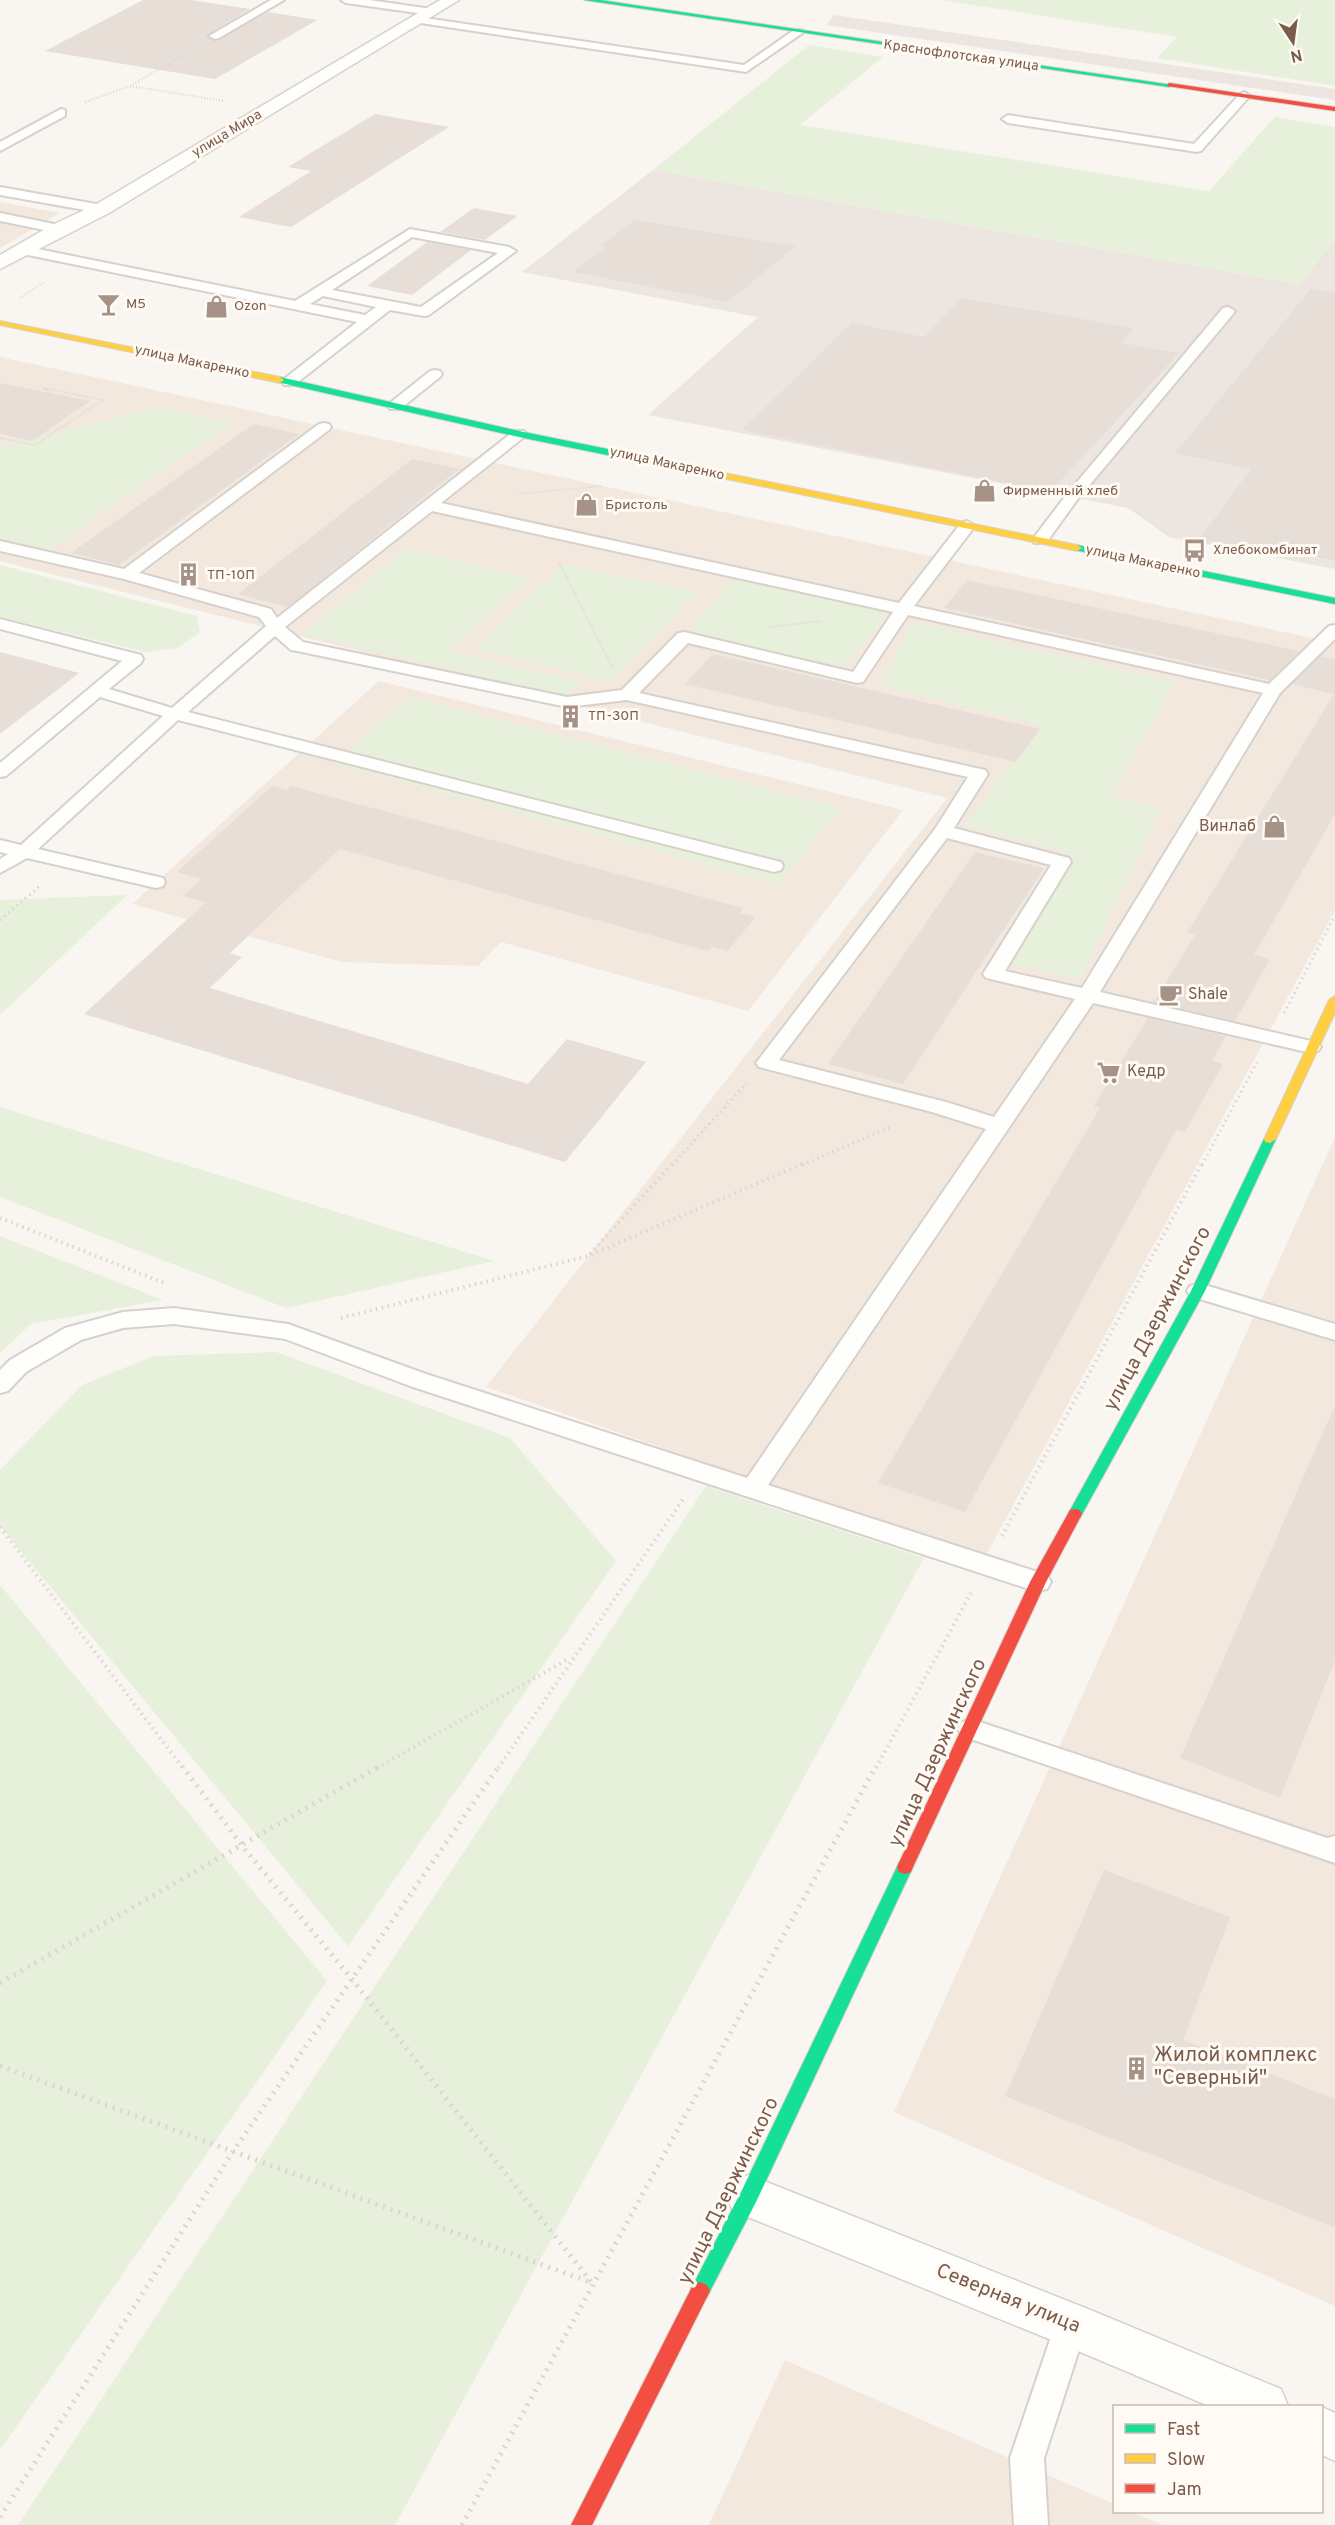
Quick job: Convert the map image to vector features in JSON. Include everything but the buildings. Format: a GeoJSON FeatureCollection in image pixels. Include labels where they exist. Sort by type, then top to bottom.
{"type":"FeatureCollection","features":[{"type":"Feature","properties":{"kind":"street","name":"улица Мира"},"geometry":{"type":"LineString","coordinates":[[0,263],[58,229],[102,209],[451,0]]}},
{"type":"Feature","properties":{"kind":"street","name":"Краснофлотская улица"},"geometry":{"type":"LineString","coordinates":[[587,0],[1335,110]]}},
{"type":"Feature","properties":{"kind":"street","name":"улица Макаренко"},"geometry":{"type":"LineString","coordinates":[[0,323],[289,382],[519,434],[1335,601]]}},
{"type":"Feature","properties":{"kind":"street","name":"улица Дзержинского"},"geometry":{"type":"LineString","coordinates":[[581,2525],[749,2196],[972,1729],[1038,1582],[1198,1292],[1321,1043],[1335,1000]]}},
{"type":"Feature","properties":{"kind":"street","name":"Северная улица"},"geometry":{"type":"LineString","coordinates":[[749,2196],[1071,2325],[1262,2405]]}},
{"type":"Feature","properties":{"kind":"lane"},"geometry":{"type":"LineString","coordinates":[[215,36],[279,0]]}},
{"type":"Feature","properties":{"kind":"lane"},"geometry":{"type":"LineString","coordinates":[[346,0],[425,16],[746,69],[798,32]]}},
{"type":"Feature","properties":{"kind":"lane"},"geometry":{"type":"LineString","coordinates":[[1008,119],[1197,148],[1244,96]]}},
{"type":"Feature","properties":{"kind":"lane"},"geometry":{"type":"LineString","coordinates":[[0,147],[62,113]]}},
{"type":"Feature","properties":{"kind":"lane"},"geometry":{"type":"LineString","coordinates":[[0,191],[102,209]]}},
{"type":"Feature","properties":{"kind":"lane"},"geometry":{"type":"LineString","coordinates":[[0,218],[58,229]]}},
{"type":"Feature","properties":{"kind":"lane"},"geometry":{"type":"LineString","coordinates":[[296,307],[320,291],[410,233],[509,251],[424,312],[320,291]]}},
{"type":"Feature","properties":{"kind":"lane"},"geometry":{"type":"LineString","coordinates":[[23,250],[367,320]]}},
{"type":"Feature","properties":{"kind":"lane"},"geometry":{"type":"LineString","coordinates":[[289,382],[387,305]]}},
{"type":"Feature","properties":{"kind":"lane"},"geometry":{"type":"LineString","coordinates":[[1040,540],[1072,497],[1228,312]]}},
{"type":"Feature","properties":{"kind":"lane"},"geometry":{"type":"LineString","coordinates":[[395,406],[435,374]]}},
{"type":"Feature","properties":{"kind":"lane"},"geometry":{"type":"LineString","coordinates":[[127,575],[324,427]]}},
{"type":"Feature","properties":{"kind":"lane"},"geometry":{"type":"LineString","coordinates":[[0,867],[24,852],[175,714],[275,627],[519,434]]}},
{"type":"Feature","properties":{"kind":"lane"},"geometry":{"type":"LineString","coordinates":[[428,505],[1273,690]]}},
{"type":"Feature","properties":{"kind":"lane"},"geometry":{"type":"LineString","coordinates":[[627,696],[684,638],[857,678],[902,610],[967,526]]}},
{"type":"Feature","properties":{"kind":"lane"},"geometry":{"type":"LineString","coordinates":[[0,546],[127,575],[265,613],[275,627],[297,646],[567,702],[627,696],[979,774],[943,831],[766,1063],[939,1107],[1000,1126]]}},
{"type":"Feature","properties":{"kind":"lane"},"geometry":{"type":"LineString","coordinates":[[0,624],[135,659],[0,772]]}},
{"type":"Feature","properties":{"kind":"lane"},"geometry":{"type":"LineString","coordinates":[[752,1489],[1088,995],[1273,690],[1335,630]]}},
{"type":"Feature","properties":{"kind":"lane"},"geometry":{"type":"LineString","coordinates":[[96,691],[175,714],[774,866]]}},
{"type":"Feature","properties":{"kind":"lane"},"geometry":{"type":"LineString","coordinates":[[943,831],[1062,862],[993,974],[1270,1038],[1321,1043]]}},
{"type":"Feature","properties":{"kind":"lane"},"geometry":{"type":"LineString","coordinates":[[0,846],[156,882]]}},
{"type":"Feature","properties":{"kind":"lane"},"geometry":{"type":"LineString","coordinates":[[1198,1292],[1335,1332]]}},
{"type":"Feature","properties":{"kind":"lane"},"geometry":{"type":"LineString","coordinates":[[0,1385],[18,1366],[73,1334],[123,1320],[174,1316],[288,1332],[418,1380],[1038,1582]]}},
{"type":"Feature","properties":{"kind":"lane"},"geometry":{"type":"LineString","coordinates":[[972,1729],[1333,1852],[1335,1847]]}},
{"type":"Feature","properties":{"kind":"lane"},"geometry":{"type":"LineString","coordinates":[[1030,2525],[1027,2458],[1071,2325]]}},
{"type":"Feature","properties":{"kind":"path"},"geometry":{"type":"LineString","coordinates":[[62,113],[101,95],[130,86],[215,36]]}},
{"type":"Feature","properties":{"kind":"path"},"geometry":{"type":"LineString","coordinates":[[130,86],[271,108]]}},
{"type":"Feature","properties":{"kind":"path"},"geometry":{"type":"LineString","coordinates":[[0,438],[35,445],[103,400],[43,388],[53,394]]}},
{"type":"Feature","properties":{"kind":"path"},"geometry":{"type":"LineString","coordinates":[[543,531],[627,696]]}},
{"type":"Feature","properties":{"kind":"path"},"geometry":{"type":"LineString","coordinates":[[764,627],[822,620]]}},
{"type":"Feature","properties":{"kind":"path"},"geometry":{"type":"LineString","coordinates":[[0,920],[67,863]]}},
{"type":"Feature","properties":{"kind":"path"},"geometry":{"type":"LineString","coordinates":[[462,2525],[592,2283],[987,1565],[1335,915]]}},
{"type":"Feature","properties":{"kind":"path"},"geometry":{"type":"LineString","coordinates":[[588,1256],[766,1063]]}},
{"type":"Feature","properties":{"kind":"path"},"geometry":{"type":"LineString","coordinates":[[288,1332],[588,1256],[939,1107]]}},
{"type":"Feature","properties":{"kind":"path"},"geometry":{"type":"LineString","coordinates":[[0,1218],[177,1288]]}},
{"type":"Feature","properties":{"kind":"path"},"geometry":{"type":"LineString","coordinates":[[0,2517],[232,2153],[701,1472]]}},
{"type":"Feature","properties":{"kind":"path"},"geometry":{"type":"LineString","coordinates":[[0,1527],[243,1847],[351,1978],[592,2283]]}},
{"type":"Feature","properties":{"kind":"path"},"geometry":{"type":"LineString","coordinates":[[0,1983],[243,1847],[573,1657]]}},
{"type":"Feature","properties":{"kind":"path"},"geometry":{"type":"LineString","coordinates":[[0,2066],[232,2153],[592,2283]]}},
{"type":"Feature","properties":{"kind":"shaded area"},"geometry":{"type":"Polygon","coordinates":[[[834,15],[1335,89],[1335,100],[826,25],[834,15]]]}},
{"type":"Feature","properties":{"kind":"shaded area"},"geometry":{"type":"Polygon","coordinates":[[[653,170],[1299,284],[1335,240],[1335,569],[1169,537],[1128,508],[648,415],[758,317],[522,272],[653,170]]]}},
{"type":"Feature","properties":{"kind":"shaded area"},"geometry":{"type":"Polygon","coordinates":[[[0,202],[60,213],[0,248],[0,202]]]}},
{"type":"Feature","properties":{"kind":"shaded area"},"geometry":{"type":"Polygon","coordinates":[[[0,357],[1335,643],[1335,910],[984,1559],[486,1387],[947,798],[0,561],[0,357]]]}},
{"type":"Feature","properties":{"kind":"shaded area"},"geometry":{"type":"Polygon","coordinates":[[[379,681],[903,810],[748,1011],[501,942],[478,966],[342,962],[132,904],[379,681]]]}},
{"type":"Feature","properties":{"kind":"shaded area"},"geometry":{"type":"Polygon","coordinates":[[[1335,1137],[1335,2306],[894,2112],[1335,1137]]]}},
{"type":"Feature","properties":{"kind":"shaded area"},"geometry":{"type":"Polygon","coordinates":[[[785,2360],[1113,2504],[1113,2513],[1134,2513],[1163,2525],[709,2525],[785,2360]]]}},
{"type":"Feature","properties":{"kind":"green space"},"geometry":{"type":"Polygon","coordinates":[[[942,0],[1335,0],[1335,86],[1157,58],[1177,37],[942,0]]]}},
{"type":"Feature","properties":{"kind":"green space"},"geometry":{"type":"Polygon","coordinates":[[[809,45],[883,57],[800,125],[1209,191],[1275,117],[1335,127],[1335,240],[1299,284],[653,170],[809,45]]]}},
{"type":"Feature","properties":{"kind":"green space"},"geometry":{"type":"Polygon","coordinates":[[[162,406],[232,423],[49,550],[0,539],[0,448],[162,406]]]}},
{"type":"Feature","properties":{"kind":"green space"},"geometry":{"type":"Polygon","coordinates":[[[407,549],[529,578],[448,651],[582,681],[565,696],[303,634],[407,549]]]}},
{"type":"Feature","properties":{"kind":"green space"},"geometry":{"type":"Polygon","coordinates":[[[565,564],[696,592],[611,681],[475,649],[565,564]]]}},
{"type":"Feature","properties":{"kind":"green space"},"geometry":{"type":"Polygon","coordinates":[[[0,565],[197,616],[200,632],[178,648],[145,652],[0,617],[0,565]]]}},
{"type":"Feature","properties":{"kind":"green space"},"geometry":{"type":"Polygon","coordinates":[[[734,580],[888,611],[845,667],[686,634],[734,580]]]}},
{"type":"Feature","properties":{"kind":"green space"},"geometry":{"type":"Polygon","coordinates":[[[913,622],[1175,682],[1111,794],[1160,809],[1081,979],[1007,963],[1066,852],[965,825],[1040,725],[880,685],[913,622]]]}},
{"type":"Feature","properties":{"kind":"green space"},"geometry":{"type":"Polygon","coordinates":[[[410,697],[842,808],[778,884],[334,764],[410,697]]]}},
{"type":"Feature","properties":{"kind":"green space"},"geometry":{"type":"Polygon","coordinates":[[[127,895],[0,1015],[0,900],[127,895]]]}},
{"type":"Feature","properties":{"kind":"green space"},"geometry":{"type":"Polygon","coordinates":[[[0,1107],[494,1261],[286,1308],[0,1197],[0,1107]]]}},
{"type":"Feature","properties":{"kind":"green space"},"geometry":{"type":"Polygon","coordinates":[[[0,1236],[163,1300],[31,1324],[0,1353],[0,1236]]]}},
{"type":"Feature","properties":{"kind":"green space"},"geometry":{"type":"Polygon","coordinates":[[[276,1352],[510,1438],[616,1561],[348,1946],[0,1526],[0,1470],[82,1385],[154,1356],[276,1352]]]}},
{"type":"Feature","properties":{"kind":"green space"},"geometry":{"type":"Polygon","coordinates":[[[706,1486],[924,1558],[395,2525],[18,2525],[706,1486]]]}},
{"type":"Feature","properties":{"kind":"green space"},"geometry":{"type":"Polygon","coordinates":[[[0,1585],[327,1981],[0,2450],[0,1585]]]}},
{"type":"Feature","properties":{"kind":"traffic: fast"},"geometry":{"type":"LineString","coordinates":[[587,0],[1169,85]]}},
{"type":"Feature","properties":{"kind":"traffic: fast"},"geometry":{"type":"LineString","coordinates":[[280,380],[519,434],[715,474]]}},
{"type":"Feature","properties":{"kind":"traffic: fast"},"geometry":{"type":"LineString","coordinates":[[1077,548],[1335,601]]}},
{"type":"Feature","properties":{"kind":"traffic: fast"},"geometry":{"type":"LineString","coordinates":[[1075,1514],[1198,1291],[1270,1139]]}},
{"type":"Feature","properties":{"kind":"traffic: fast"},"geometry":{"type":"LineString","coordinates":[[700,2291],[749,2196],[905,1867]]}},
{"type":"Feature","properties":{"kind":"traffic: slow"},"geometry":{"type":"LineString","coordinates":[[0,323],[280,380]]}},
{"type":"Feature","properties":{"kind":"traffic: slow"},"geometry":{"type":"LineString","coordinates":[[715,474],[1077,548]]}},
{"type":"Feature","properties":{"kind":"traffic: slow"},"geometry":{"type":"LineString","coordinates":[[1270,1139],[1335,1000]]}},
{"type":"Feature","properties":{"kind":"traffic: jam"},"geometry":{"type":"LineString","coordinates":[[1169,85],[1335,109]]}},
{"type":"Feature","properties":{"kind":"traffic: jam"},"geometry":{"type":"LineString","coordinates":[[905,1867],[1038,1582],[1075,1514]]}},
{"type":"Feature","properties":{"kind":"traffic: jam"},"geometry":{"type":"LineString","coordinates":[[581,2525],[700,2291]]}},
{"type":"Feature","properties":{"kind":"place","name":"М5"},"geometry":{"type":"Point","coordinates":[108,304]}},
{"type":"Feature","properties":{"kind":"place","name":"Ozon"},"geometry":{"type":"Point","coordinates":[216,306]}},
{"type":"Feature","properties":{"kind":"place","name":"Фирменный хлеб"},"geometry":{"type":"Point","coordinates":[985,491]}},
{"type":"Feature","properties":{"kind":"place","name":"Бристоль"},"geometry":{"type":"Point","coordinates":[587,505]}},
{"type":"Feature","properties":{"kind":"place","name":"Хлебокомбинат"},"geometry":{"type":"Point","coordinates":[1195,550]}},
{"type":"Feature","properties":{"kind":"place","name":"ТП-10П"},"geometry":{"type":"Point","coordinates":[189,575]}},
{"type":"Feature","properties":{"kind":"place","name":"ТП-30П"},"geometry":{"type":"Point","coordinates":[570,716]}},
{"type":"Feature","properties":{"kind":"place","name":"Винлаб"},"geometry":{"type":"Point","coordinates":[1274,827]}},
{"type":"Feature","properties":{"kind":"place","name":"Shale"},"geometry":{"type":"Point","coordinates":[1170,995]}},
{"type":"Feature","properties":{"kind":"place","name":"Кедр"},"geometry":{"type":"Point","coordinates":[1109,1072]}},
{"type":"Feature","properties":{"kind":"place","name":"Жилой комплекс \"Северный\""},"geometry":{"type":"Point","coordinates":[1136,2068]}}]}
